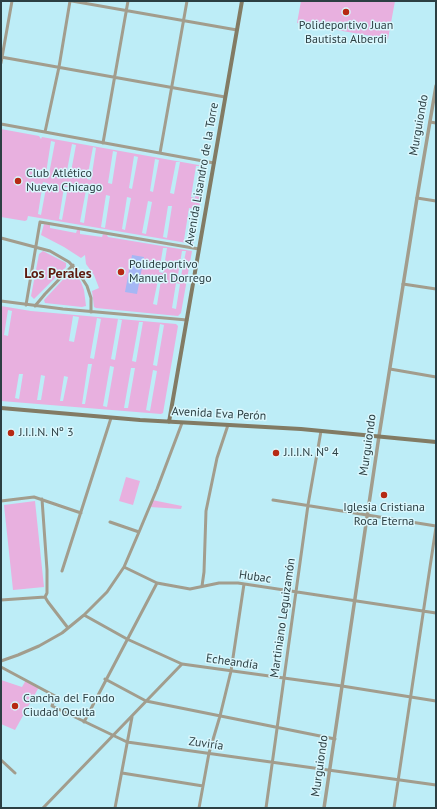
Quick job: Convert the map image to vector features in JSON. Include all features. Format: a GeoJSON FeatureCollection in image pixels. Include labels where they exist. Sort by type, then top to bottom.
{"type":"FeatureCollection","features":[{"type":"Feature","properties":{"kind":"main road","name":"Avenida Lisandro de la Torre"},"geometry":{"type":"LineString","coordinates":[[170,422],[186,320],[242,1]]}},
{"type":"Feature","properties":{"kind":"main road","name":"Avenida Eva Perón"},"geometry":{"type":"LineString","coordinates":[[1,409],[182,423],[321,431],[436,442]]}},
{"type":"Feature","properties":{"kind":"street"},"geometry":{"type":"LineString","coordinates":[[1,63],[12,1]]}},
{"type":"Feature","properties":{"kind":"street"},"geometry":{"type":"LineString","coordinates":[[45,132],[71,1],[237,30]]}},
{"type":"Feature","properties":{"kind":"street"},"geometry":{"type":"LineString","coordinates":[[103,143],[128,1]]}},
{"type":"Feature","properties":{"kind":"street"},"geometry":{"type":"LineString","coordinates":[[160,153],[187,1]]}},
{"type":"Feature","properties":{"kind":"street"},"geometry":{"type":"LineString","coordinates":[[2,57],[225,97]]}},
{"type":"Feature","properties":{"kind":"street","name":"Murguiondo"},"geometry":{"type":"LineString","coordinates":[[324,808],[379,436],[436,86]]}},
{"type":"Feature","properties":{"kind":"street"},"geometry":{"type":"LineString","coordinates":[[430,122],[436,123]]}},
{"type":"Feature","properties":{"kind":"street"},"geometry":{"type":"LineString","coordinates":[[1,124],[214,163]]}},
{"type":"Feature","properties":{"kind":"street"},"geometry":{"type":"LineString","coordinates":[[417,198],[436,202]]}},
{"type":"Feature","properties":{"kind":"street"},"geometry":{"type":"LineString","coordinates":[[26,305],[40,222],[199,249]]}},
{"type":"Feature","properties":{"kind":"street"},"geometry":{"type":"LineString","coordinates":[[1,238],[56,253],[73,265],[87,286],[91,312]]}},
{"type":"Feature","properties":{"kind":"street"},"geometry":{"type":"LineString","coordinates":[[35,306],[73,265]]}},
{"type":"Feature","properties":{"kind":"street"},"geometry":{"type":"LineString","coordinates":[[403,284],[436,289]]}},
{"type":"Feature","properties":{"kind":"street"},"geometry":{"type":"LineString","coordinates":[[1,301],[91,312],[186,320]]}},
{"type":"Feature","properties":{"kind":"street"},"geometry":{"type":"LineString","coordinates":[[390,369],[436,377]]}},
{"type":"Feature","properties":{"kind":"street"},"geometry":{"type":"LineString","coordinates":[[62,571],[111,418]]}},
{"type":"Feature","properties":{"kind":"street"},"geometry":{"type":"LineString","coordinates":[[1,661],[18,656],[39,646],[68,628],[84,615],[107,592],[124,567],[157,489],[182,423]]}},
{"type":"Feature","properties":{"kind":"street"},"geometry":{"type":"LineString","coordinates":[[202,586],[204,572],[206,511],[217,458],[228,425]]}},
{"type":"Feature","properties":{"kind":"street","name":"Martiniano Leguizamón"},"geometry":{"type":"LineString","coordinates":[[266,808],[295,592],[321,431]]}},
{"type":"Feature","properties":{"kind":"street"},"geometry":{"type":"LineString","coordinates":[[1,501],[34,497],[80,512]]}},
{"type":"Feature","properties":{"kind":"street"},"geometry":{"type":"LineString","coordinates":[[42,499],[47,575],[47,593],[45,597]]}},
{"type":"Feature","properties":{"kind":"street"},"geometry":{"type":"LineString","coordinates":[[273,500],[436,527],[394,808]]}},
{"type":"Feature","properties":{"kind":"street"},"geometry":{"type":"LineString","coordinates":[[110,522],[139,532]]}},
{"type":"Feature","properties":{"kind":"street","name":"Hubac"},"geometry":{"type":"LineString","coordinates":[[124,567],[157,583],[190,589],[219,583],[244,584],[436,613]]}},
{"type":"Feature","properties":{"kind":"street"},"geometry":{"type":"LineString","coordinates":[[84,722],[105,679],[157,583]]}},
{"type":"Feature","properties":{"kind":"street"},"geometry":{"type":"LineString","coordinates":[[199,808],[209,753],[231,671],[244,584]]}},
{"type":"Feature","properties":{"kind":"street"},"geometry":{"type":"LineString","coordinates":[[1,600],[45,597]]}},
{"type":"Feature","properties":{"kind":"street"},"geometry":{"type":"LineString","coordinates":[[45,597],[68,628]]}},
{"type":"Feature","properties":{"kind":"street","name":"Echeandía"},"geometry":{"type":"LineString","coordinates":[[84,615],[127,639],[182,664],[342,686],[436,701]]}},
{"type":"Feature","properties":{"kind":"street"},"geometry":{"type":"LineString","coordinates":[[43,808],[182,664]]}},
{"type":"Feature","properties":{"kind":"street","name":"Zuviría"},"geometry":{"type":"LineString","coordinates":[[1,667],[56,696],[52,706],[127,742],[436,785]]}},
{"type":"Feature","properties":{"kind":"street"},"geometry":{"type":"LineString","coordinates":[[105,679],[146,701],[335,739]]}},
{"type":"Feature","properties":{"kind":"street"},"geometry":{"type":"LineString","coordinates":[[114,808],[132,717]]}},
{"type":"Feature","properties":{"kind":"street"},"geometry":{"type":"LineString","coordinates":[[1,760],[15,773]]}},
{"type":"Feature","properties":{"kind":"street"},"geometry":{"type":"LineString","coordinates":[[122,773],[203,786]]}},
{"type":"Feature","properties":{"kind":"shaded area","name":"Polideportivo Juan Bautista Alberdi"},"geometry":{"type":"Polygon","coordinates":[[[301,1],[395,1],[388,39],[297,23],[301,1]]]}},
{"type":"Feature","properties":{"kind":"shaded area"},"geometry":{"type":"Polygon","coordinates":[[[1,129],[39,136],[41,139],[42,137],[204,166],[206,168],[193,244],[28,216],[27,220],[25,221],[1,217],[1,129]],[[51,141],[46,173],[49,174],[55,142],[51,141]],[[72,144],[66,176],[70,177],[76,145],[72,144]],[[93,147],[87,179],[91,180],[96,148],[93,147]],[[113,151],[108,183],[112,184],[117,152],[113,151]],[[134,156],[129,188],[132,189],[138,157],[134,156]],[[155,159],[150,191],[153,192],[159,160],[155,159]],[[176,162],[170,193],[174,194],[180,162],[176,162]],[[196,166],[191,197],[195,198],[200,166],[196,166]],[[43,182],[38,214],[41,215],[47,183],[43,182]],[[64,187],[59,219],[62,220],[68,187],[64,187]],[[86,190],[80,222],[84,223],[89,191],[86,190]],[[106,195],[101,227],[105,228],[110,196],[106,195]],[[127,197],[122,229],[125,230],[131,198],[127,197]],[[148,201],[142,233],[146,234],[152,202],[148,201]],[[168,206],[163,237],[167,238],[172,206],[168,206]],[[189,208],[184,240],[187,241],[193,209],[189,208]]]}},
{"type":"Feature","properties":{"kind":"shaded area"},"geometry":{"type":"Polygon","coordinates":[[[44,224],[50,225],[50,228],[76,233],[77,230],[80,230],[80,234],[102,237],[103,234],[107,235],[108,237],[192,251],[181,313],[178,316],[94,307],[92,291],[99,288],[94,275],[86,264],[85,255],[81,258],[41,235],[44,224]],[[163,248],[159,272],[163,273],[167,248],[163,248]],[[182,251],[178,275],[181,276],[186,251],[182,251]],[[158,280],[153,304],[157,305],[161,280],[158,280]],[[176,283],[172,308],[176,309],[180,284],[176,283]]]}},
{"type":"Feature","properties":{"kind":"shaded area"},"geometry":{"type":"Polygon","coordinates":[[[43,251],[66,263],[66,267],[34,299],[31,296],[39,254],[43,251]]]}},
{"type":"Feature","properties":{"kind":"shaded area"},"geometry":{"type":"Polygon","coordinates":[[[71,271],[75,273],[81,282],[84,290],[86,306],[82,307],[45,303],[44,300],[71,271]]]}},
{"type":"Feature","properties":{"kind":"shaded area"},"geometry":{"type":"Polygon","coordinates":[[[1,306],[31,311],[176,324],[178,326],[163,413],[161,414],[1,401],[1,306]],[[8,310],[4,335],[8,336],[12,311],[8,310]],[[73,316],[69,341],[74,342],[79,317],[73,316]],[[97,318],[90,358],[94,359],[101,319],[97,318]],[[118,319],[111,359],[115,360],[122,320],[118,319]],[[139,322],[132,361],[136,362],[143,322],[139,322]],[[160,324],[153,365],[157,366],[164,325],[160,324]],[[88,364],[82,404],[85,404],[92,364],[88,364]],[[110,366],[103,406],[107,407],[114,367],[110,366]],[[131,368],[124,408],[128,408],[135,368],[131,368]],[[153,370],[146,410],[150,411],[157,371],[153,370]],[[19,374],[15,398],[19,399],[23,374],[19,374]],[[41,375],[37,400],[41,400],[45,376],[41,375]],[[64,376],[60,401],[63,401],[68,377],[64,376]]]}},
{"type":"Feature","properties":{"kind":"shaded area"},"geometry":{"type":"Polygon","coordinates":[[[126,477],[140,481],[133,505],[119,501],[126,477]]]}},
{"type":"Feature","properties":{"kind":"shaded area"},"geometry":{"type":"Polygon","coordinates":[[[152,500],[182,506],[181,509],[150,507],[152,500]]]}},
{"type":"Feature","properties":{"kind":"shaded area"},"geometry":{"type":"Polygon","coordinates":[[[35,501],[44,587],[13,590],[4,505],[35,501]]]}},
{"type":"Feature","properties":{"kind":"shaded area","name":"Cancha del Fondo Ciudad Oculta"},"geometry":{"type":"Polygon","coordinates":[[[1,680],[22,687],[26,680],[39,687],[15,730],[1,724],[1,680]]]}},
{"type":"Feature","properties":{"kind":"water"},"geometry":{"type":"Polygon","coordinates":[[[132,255],[144,257],[137,294],[125,292],[132,255]]]}},
{"type":"Feature","properties":{"kind":"place","name":"Polideportivo Juan Bautista Alberdi"},"geometry":{"type":"Point","coordinates":[346,12]}},
{"type":"Feature","properties":{"kind":"place","name":"Club Atlético Nueva Chicago"},"geometry":{"type":"Point","coordinates":[18,181]}},
{"type":"Feature","properties":{"kind":"place","name":"Polideportivo Manuel Dorrego"},"geometry":{"type":"Point","coordinates":[121,272]}},
{"type":"Feature","properties":{"kind":"place","name":"J.I.I.N. Nº 3"},"geometry":{"type":"Point","coordinates":[11,433]}},
{"type":"Feature","properties":{"kind":"place","name":"J.I.I.N. Nº 4"},"geometry":{"type":"Point","coordinates":[276,453]}},
{"type":"Feature","properties":{"kind":"place","name":"Iglesia Cristiana Roca Eterna"},"geometry":{"type":"Point","coordinates":[384,495]}},
{"type":"Feature","properties":{"kind":"place","name":"Cancha del Fondo Ciudad Oculta"},"geometry":{"type":"Point","coordinates":[15,706]}},
{"type":"Feature","properties":{"kind":"district","name":"Los Perales"},"geometry":{"type":"Point","coordinates":[58,274]}}]}
